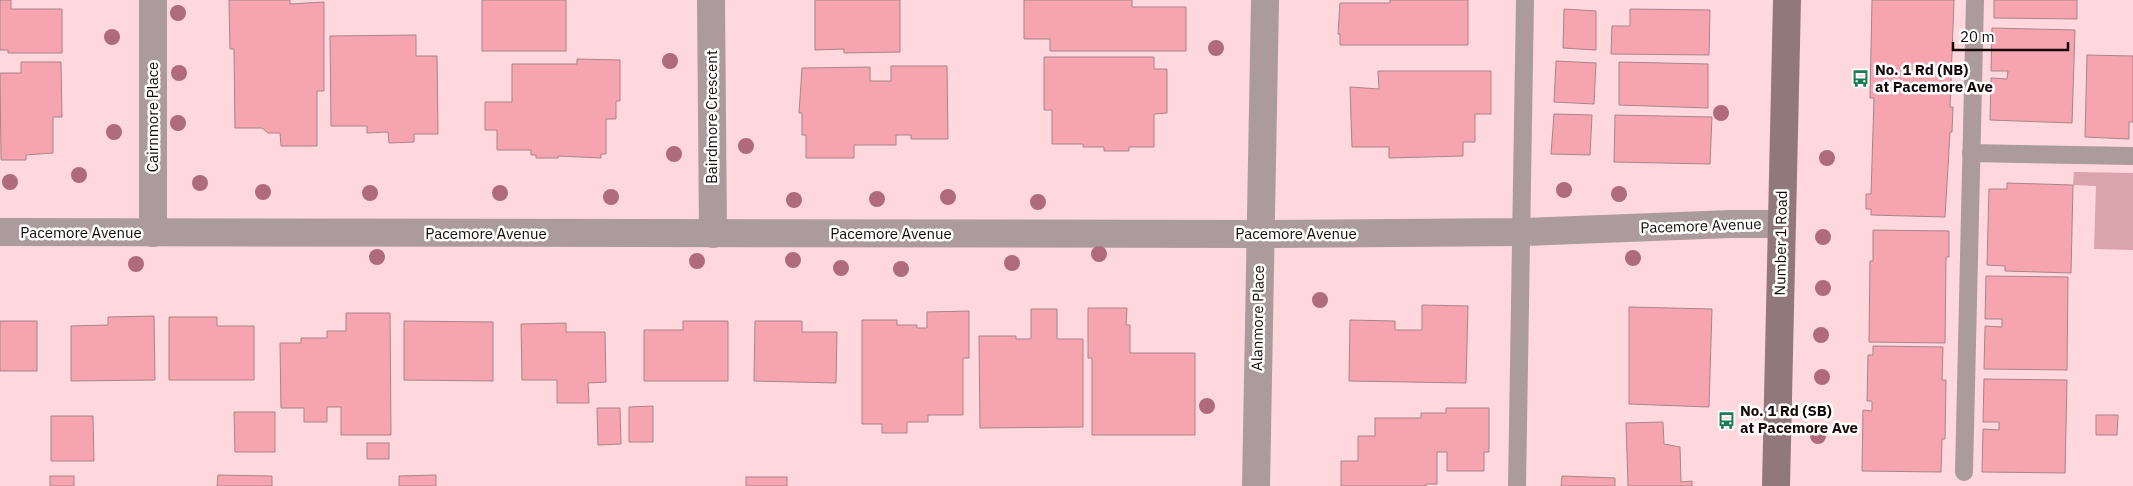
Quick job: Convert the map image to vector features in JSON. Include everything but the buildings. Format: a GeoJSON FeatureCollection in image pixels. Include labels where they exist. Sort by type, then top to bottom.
{"type":"FeatureCollection","features":[{"type":"Feature","properties":{"kind":"main road","name":"Number 1 Road"},"geometry":{"type":"LineString","coordinates":[[1776,486],[1787,0]]}},
{"type":"Feature","properties":{"kind":"street","name":"Cairnmore Place"},"geometry":{"type":"LineString","coordinates":[[153,0],[153,233]]}},
{"type":"Feature","properties":{"kind":"street","name":"Bairdmore Crescent"},"geometry":{"type":"LineString","coordinates":[[711,0],[713,234]]}},
{"type":"Feature","properties":{"kind":"street","name":"Alanmore Place"},"geometry":{"type":"LineString","coordinates":[[1256,486],[1259,234],[1265,0]]}},
{"type":"Feature","properties":{"kind":"street","name":"Pacemore Avenue"},"geometry":{"type":"LineString","coordinates":[[0,232],[1259,234],[1521,232],[1731,224],[1782,224]]}},
{"type":"Feature","properties":{"kind":"lane"},"geometry":{"type":"LineString","coordinates":[[1517,486],[1525,0]]}},
{"type":"Feature","properties":{"kind":"lane"},"geometry":{"type":"LineString","coordinates":[[1964,472],[1975,0]]}},
{"type":"Feature","properties":{"kind":"lane"},"geometry":{"type":"LineString","coordinates":[[1971,153],[2133,156]]}},
{"type":"Feature","properties":{"kind":"shaded area"},"geometry":{"type":"Polygon","coordinates":[[[2074,172],[2133,173],[2133,250],[2094,249],[2096,186],[2073,185],[2074,172]]]}},
{"type":"Feature","properties":{"kind":"place","name":"No. 1 Rd (NB) at Pacemore Ave"},"geometry":{"type":"Point","coordinates":[1861,79]}},
{"type":"Feature","properties":{"kind":"place","name":"No. 1 Rd (SB) at Pacemore Ave"},"geometry":{"type":"Point","coordinates":[1726,420]}}]}
